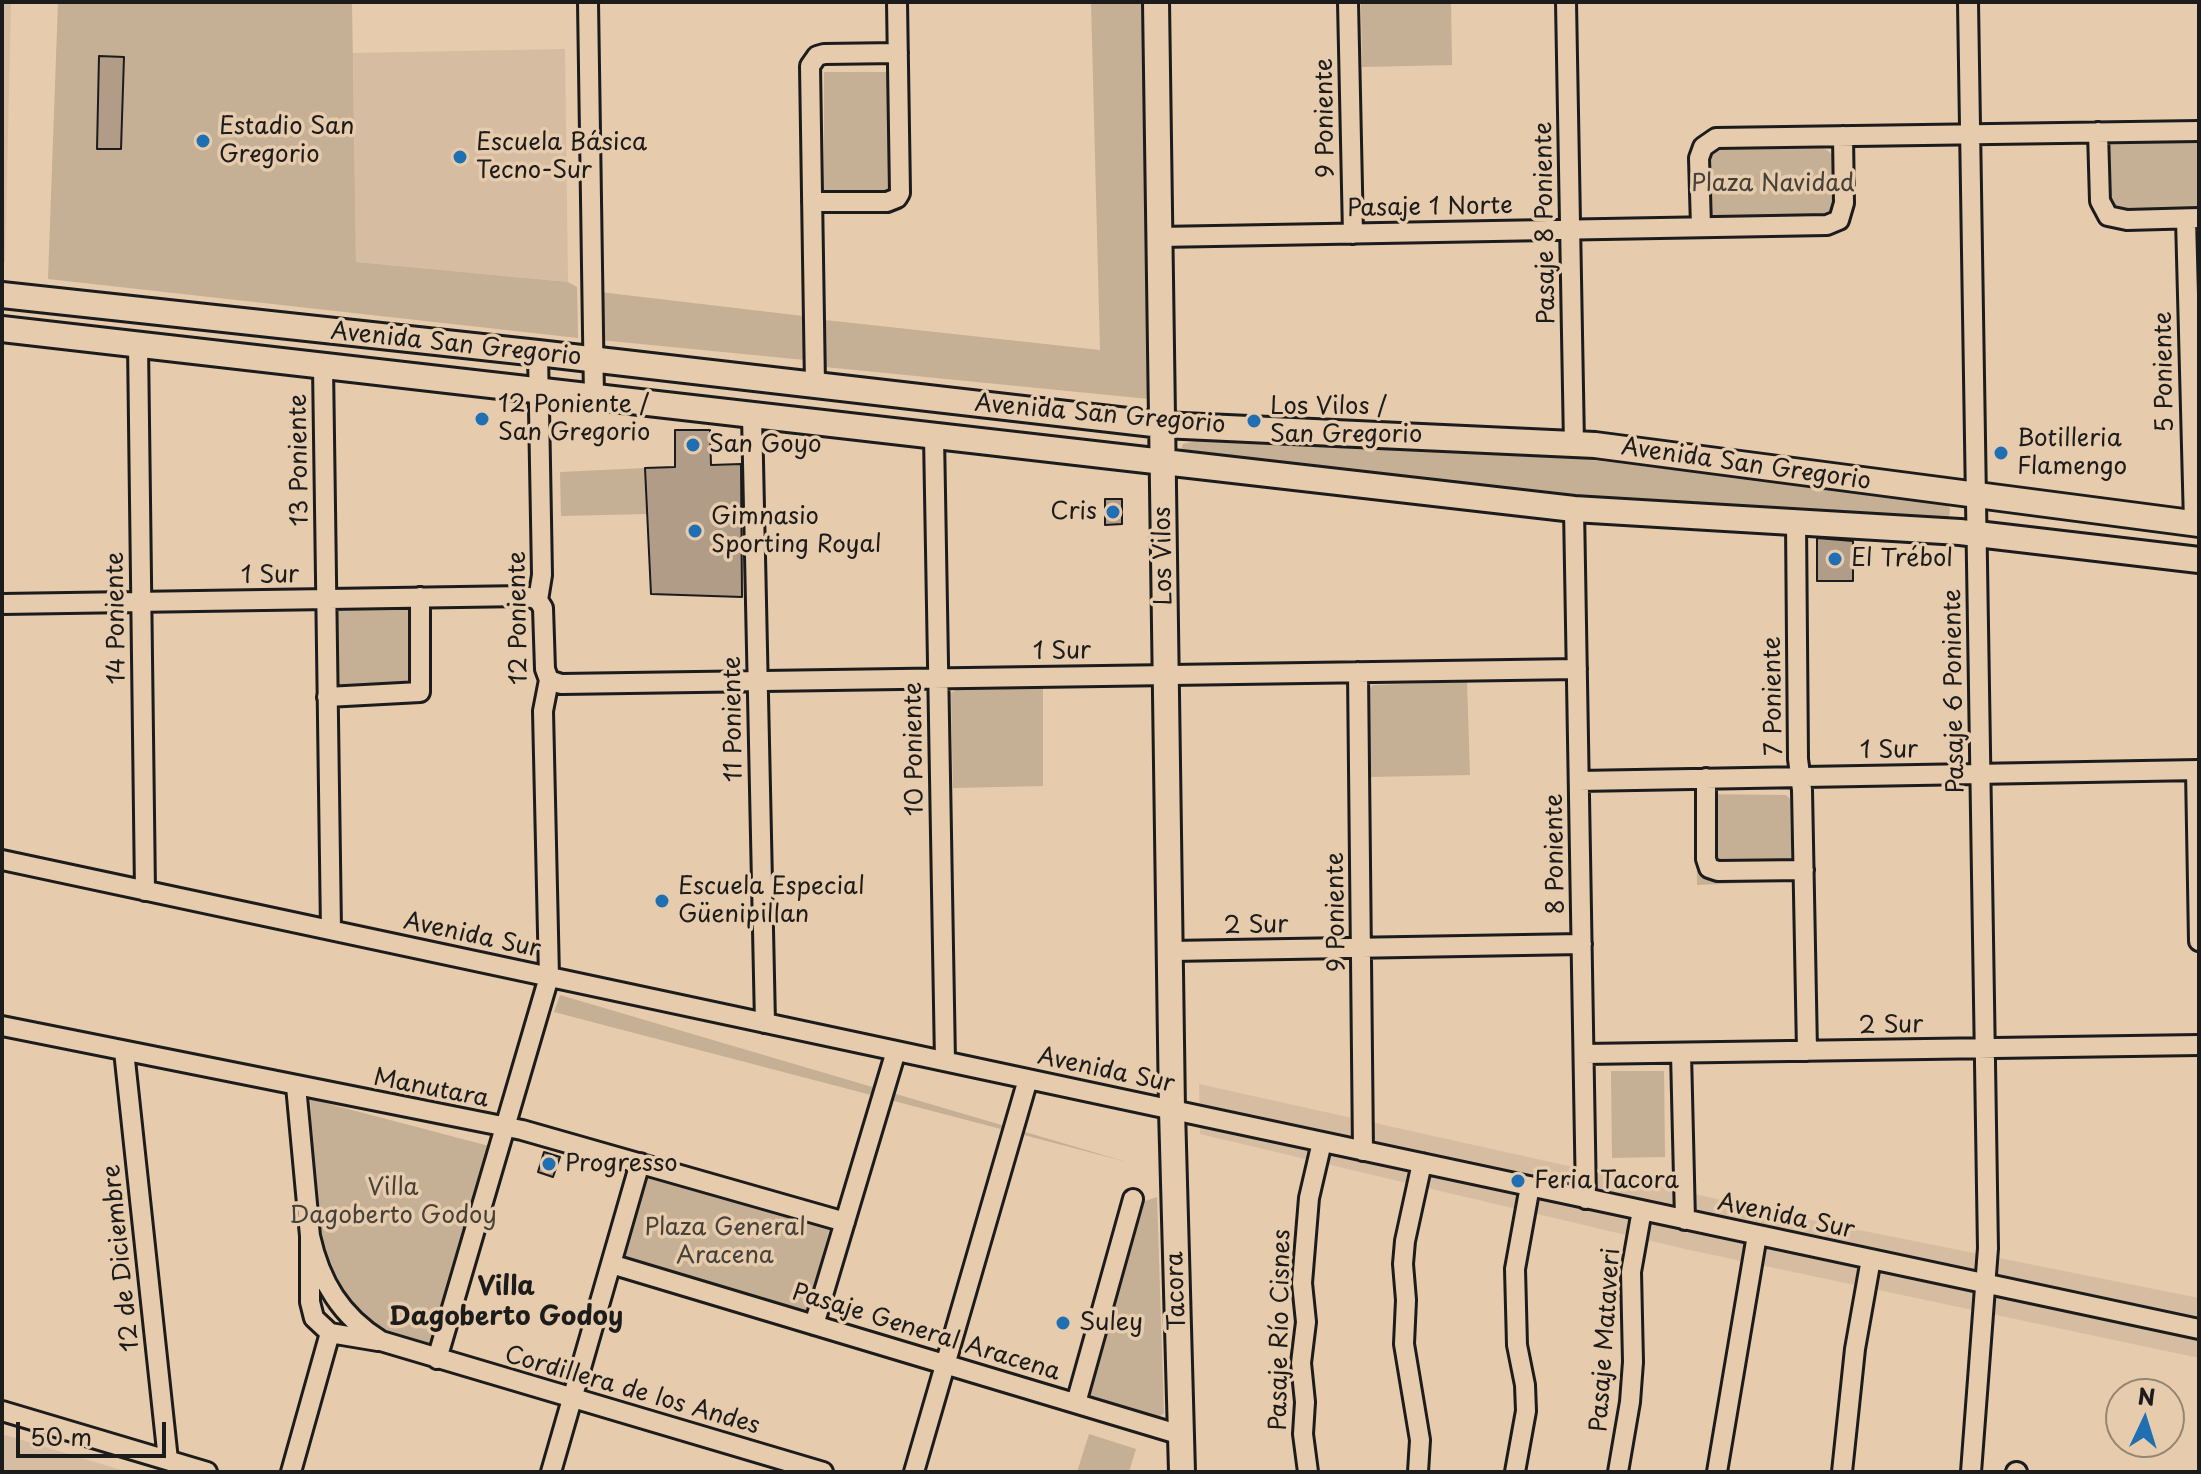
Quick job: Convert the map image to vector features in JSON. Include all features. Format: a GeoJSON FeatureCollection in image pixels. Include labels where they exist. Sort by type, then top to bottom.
{"type":"FeatureCollection","features":[{"type":"Feature","properties":{"kind":"main road","name":"Los Vilos"},"geometry":{"type":"LineString","coordinates":[[1156,2],[1172,1110]]}},
{"type":"Feature","properties":{"kind":"main road","name":"Avenida San Gregorio"},"geometry":{"type":"LineString","coordinates":[[2,295],[1162,425],[1574,444],[2196,524]]}},
{"type":"Feature","properties":{"kind":"main road","name":"Avenida San Gregorio"},"geometry":{"type":"LineString","coordinates":[[2,329],[1574,509],[1976,533],[2199,560]]}},
{"type":"Feature","properties":{"kind":"main road","name":"Tacora"},"geometry":{"type":"LineString","coordinates":[[1172,1110],[1182,1472]]}},
{"type":"Feature","properties":{"kind":"main road"},"geometry":{"type":"LineString","coordinates":[[1164,1472],[1181,1435]]}},
{"type":"Feature","properties":{"kind":"street"},"geometry":{"type":"LineString","coordinates":[[588,2],[594,397]]}},
{"type":"Feature","properties":{"kind":"street"},"geometry":{"type":"LineString","coordinates":[[812,202],[887,202],[897,198],[900,193],[897,2]]}},
{"type":"Feature","properties":{"kind":"street","name":"9 Poniente"},"geometry":{"type":"LineString","coordinates":[[1348,2],[1353,234]]}},
{"type":"Feature","properties":{"kind":"street","name":"Pasaje 8 Poniente"},"geometry":{"type":"LineString","coordinates":[[1566,2],[1574,444]]}},
{"type":"Feature","properties":{"kind":"street","name":"Pasaje 6 Poniente"},"geometry":{"type":"LineString","coordinates":[[1968,2],[1988,1248],[1971,1472]]}},
{"type":"Feature","properties":{"kind":"street"},"geometry":{"type":"LineString","coordinates":[[815,385],[809,73],[813,61],[824,54],[898,53]]}},
{"type":"Feature","properties":{"kind":"street"},"geometry":{"type":"LineString","coordinates":[[1701,227],[1699,158],[1706,142],[1716,138],[2199,131]]}},
{"type":"Feature","properties":{"kind":"street"},"geometry":{"type":"LineString","coordinates":[[2098,132],[2100,201],[2108,216],[2127,220],[2192,218]]}},
{"type":"Feature","properties":{"kind":"street","name":"Pasaje 1 Norte"},"geometry":{"type":"LineString","coordinates":[[1159,237],[1827,225],[1841,218],[1844,203],[1843,136]]}},
{"type":"Feature","properties":{"kind":"street","name":"5 Poniente"},"geometry":{"type":"LineString","coordinates":[[2192,218],[2196,524]]}},
{"type":"Feature","properties":{"kind":"street","name":"14 Poniente"},"geometry":{"type":"LineString","coordinates":[[138,344],[145,891]]}},
{"type":"Feature","properties":{"kind":"street","name":"12 Poniente"},"geometry":{"type":"LineString","coordinates":[[437,1359],[549,977],[543,711],[549,680],[545,669],[543,608],[538,600],[542,575],[538,353]]}},
{"type":"Feature","properties":{"kind":"street","name":"13 Poniente"},"geometry":{"type":"LineString","coordinates":[[323,366],[331,930]]}},
{"type":"Feature","properties":{"kind":"street","name":"11 Poniente"},"geometry":{"type":"LineString","coordinates":[[752,415],[765,1023]]}},
{"type":"Feature","properties":{"kind":"street","name":"10 Poniente"},"geometry":{"type":"LineString","coordinates":[[934,436],[945,1061]]}},
{"type":"Feature","properties":{"kind":"street","name":"8 Poniente"},"geometry":{"type":"LineString","coordinates":[[1574,509],[1586,1199]]}},
{"type":"Feature","properties":{"kind":"street","name":"7 Poniente"},"geometry":{"type":"LineString","coordinates":[[1796,521],[1798,759],[1804,870],[1807,1051]]}},
{"type":"Feature","properties":{"kind":"street","name":"1 Sur"},"geometry":{"type":"LineString","coordinates":[[2,604],[525,596],[538,600]]}},
{"type":"Feature","properties":{"kind":"street"},"geometry":{"type":"LineString","coordinates":[[327,697],[420,692],[420,597]]}},
{"type":"Feature","properties":{"kind":"street","name":"1 Sur"},"geometry":{"type":"LineString","coordinates":[[549,680],[561,684],[1577,669]]}},
{"type":"Feature","properties":{"kind":"street","name":"9 Poniente"},"geometry":{"type":"LineString","coordinates":[[1358,672],[1363,1151]]}},
{"type":"Feature","properties":{"kind":"street"},"geometry":{"type":"LineString","coordinates":[[2197,770],[2199,941]]}},
{"type":"Feature","properties":{"kind":"street","name":"1 Sur"},"geometry":{"type":"LineString","coordinates":[[1579,781],[2197,770]]}},
{"type":"Feature","properties":{"kind":"street"},"geometry":{"type":"LineString","coordinates":[[1706,778],[1706,859],[1709,868],[1718,871],[1804,870]]}},
{"type":"Feature","properties":{"kind":"street","name":"Avenida Sur"},"geometry":{"type":"LineString","coordinates":[[2,860],[2199,1329]]}},
{"type":"Feature","properties":{"kind":"street","name":"2 Sur"},"geometry":{"type":"LineString","coordinates":[[1171,951],[1582,944]]}},
{"type":"Feature","properties":{"kind":"street","name":"Manutara"},"geometry":{"type":"LineString","coordinates":[[2,1026],[505,1127],[845,1222]]}},
{"type":"Feature","properties":{"kind":"street","name":"2 Sur"},"geometry":{"type":"LineString","coordinates":[[1584,1054],[2199,1045]]}},
{"type":"Feature","properties":{"kind":"street","name":"12 de Diciembre"},"geometry":{"type":"LineString","coordinates":[[124,1051],[168,1460]]}},
{"type":"Feature","properties":{"kind":"street"},"geometry":{"type":"LineString","coordinates":[[814,1325],[896,1051]]}},
{"type":"Feature","properties":{"kind":"street"},"geometry":{"type":"LineString","coordinates":[[1681,1053],[1685,1220]]}},
{"type":"Feature","properties":{"kind":"street"},"geometry":{"type":"LineString","coordinates":[[914,1472],[1028,1079]]}},
{"type":"Feature","properties":{"kind":"street"},"geometry":{"type":"LineString","coordinates":[[291,1472],[330,1333],[319,1325],[312,1310],[310,1236],[296,1086]]}},
{"type":"Feature","properties":{"kind":"street","name":"Pasaje Río Cisnes"},"geometry":{"type":"LineString","coordinates":[[1308,1472],[1303,1434],[1305,1402],[1301,1363],[1306,1322],[1302,1283],[1309,1198],[1322,1142]]}},
{"type":"Feature","properties":{"kind":"street"},"geometry":{"type":"LineString","coordinates":[[551,1472],[640,1163]]}},
{"type":"Feature","properties":{"kind":"street"},"geometry":{"type":"LineString","coordinates":[[1418,1472],[1420,1440],[1404,1344],[1406,1300],[1403,1264],[1422,1163]]}},
{"type":"Feature","properties":{"kind":"street"},"geometry":{"type":"LineString","coordinates":[[1515,1472],[1526,1411],[1525,1385],[1517,1345],[1515,1269],[1530,1186]]}},
{"type":"Feature","properties":{"kind":"street"},"geometry":{"type":"LineString","coordinates":[[1076,1403],[1133,1199]]}},
{"type":"Feature","properties":{"kind":"street","name":"Pasaje Mataveri"},"geometry":{"type":"LineString","coordinates":[[1618,1472],[1630,1402],[1631,1272],[1642,1210]]}},
{"type":"Feature","properties":{"kind":"street"},"geometry":{"type":"LineString","coordinates":[[1717,1472],[1757,1235]]}},
{"type":"Feature","properties":{"kind":"street","name":"Cordillera de los Andes"},"geometry":{"type":"LineString","coordinates":[[310,1236],[325,1284],[343,1310],[381,1341]]}},
{"type":"Feature","properties":{"kind":"street"},"geometry":{"type":"LineString","coordinates":[[1842,1472],[1855,1349],[1871,1259]]}},
{"type":"Feature","properties":{"kind":"street","name":"Pasaje General Aracena"},"geometry":{"type":"LineString","coordinates":[[611,1264],[1181,1435]]}},
{"type":"Feature","properties":{"kind":"street","name":"Cordillera de los Andes"},"geometry":{"type":"LineString","coordinates":[[330,1333],[381,1341],[823,1472]]}},
{"type":"Feature","properties":{"kind":"street"},"geometry":{"type":"LineString","coordinates":[[2,1411],[207,1472]]}},
{"type":"Feature","properties":{"kind":"shaded area"},"geometry":{"type":"Polygon","coordinates":[[[2,2],[11,2],[5,262],[2,261],[2,2]]]}},
{"type":"Feature","properties":{"kind":"shaded area","name":"Escuela Básica Tecno-Sur"},"geometry":{"type":"Polygon","coordinates":[[[565,49],[568,282],[356,262],[353,53],[565,49]]]}},
{"type":"Feature","properties":{"kind":"shaded area","name":"Feria Tacora"},"geometry":{"type":"Polygon","coordinates":[[[1199,1084],[1839,1226],[2199,1298],[2199,1358],[1685,1249],[1200,1134],[1199,1084]]]}},
{"type":"Feature","properties":{"kind":"shaded area"},"geometry":{"type":"Polygon","coordinates":[[[2,1434],[128,1472],[2,1472],[2,1434]]]}},
{"type":"Feature","properties":{"kind":"green space","name":"Estadio San Gregorio"},"geometry":{"type":"Polygon","coordinates":[[[58,2],[352,2],[356,262],[568,282],[577,287],[578,338],[48,279],[58,2]]]}},
{"type":"Feature","properties":{"kind":"green space"},"geometry":{"type":"Polygon","coordinates":[[[1091,2],[1143,2],[1149,399],[825,367],[825,320],[1100,350],[1091,2]]]}},
{"type":"Feature","properties":{"kind":"green space"},"geometry":{"type":"Polygon","coordinates":[[[1361,2],[1451,2],[1452,65],[1362,67],[1361,2]]]}},
{"type":"Feature","properties":{"kind":"green space"},"geometry":{"type":"Polygon","coordinates":[[[824,72],[890,72],[891,192],[824,192],[824,72]]]}},
{"type":"Feature","properties":{"kind":"green space"},"geometry":{"type":"Polygon","coordinates":[[[2199,140],[2199,211],[2114,210],[2108,201],[2110,144],[2117,141],[2199,140]]]}},
{"type":"Feature","properties":{"kind":"green space","name":"Plaza Navidad"},"geometry":{"type":"Polygon","coordinates":[[[1821,148],[1834,159],[1839,179],[1836,201],[1827,217],[1709,217],[1708,171],[1715,151],[1821,148]]]}},
{"type":"Feature","properties":{"kind":"green space"},"geometry":{"type":"Polygon","coordinates":[[[600,292],[803,316],[805,360],[600,340],[600,292]]]}},
{"type":"Feature","properties":{"kind":"green space"},"geometry":{"type":"Polygon","coordinates":[[[1225,440],[1583,459],[1943,502],[1950,508],[1949,520],[1568,499],[1185,455],[1181,450],[1183,444],[1225,440]]]}},
{"type":"Feature","properties":{"kind":"green space"},"geometry":{"type":"Polygon","coordinates":[[[645,468],[646,514],[561,516],[560,472],[645,468]]]}},
{"type":"Feature","properties":{"kind":"green space"},"geometry":{"type":"Polygon","coordinates":[[[340,609],[410,609],[416,614],[413,689],[342,691],[333,684],[333,617],[340,609]]]}},
{"type":"Feature","properties":{"kind":"green space"},"geometry":{"type":"Polygon","coordinates":[[[1467,682],[1470,775],[1370,777],[1367,691],[1373,685],[1467,682]]]}},
{"type":"Feature","properties":{"kind":"green space"},"geometry":{"type":"Polygon","coordinates":[[[1043,688],[1043,786],[953,788],[951,693],[958,689],[1043,688]]]}},
{"type":"Feature","properties":{"kind":"green space"},"geometry":{"type":"Polygon","coordinates":[[[1696,794],[1786,795],[1790,799],[1792,881],[1697,885],[1696,794]]]}},
{"type":"Feature","properties":{"kind":"green space"},"geometry":{"type":"Polygon","coordinates":[[[560,995],[1127,1162],[554,1012],[560,995]]]}},
{"type":"Feature","properties":{"kind":"green space"},"geometry":{"type":"Polygon","coordinates":[[[1611,1071],[1664,1071],[1665,1157],[1612,1158],[1611,1071]]]}},
{"type":"Feature","properties":{"kind":"green space","name":"Villa Dagoberto Godoy"},"geometry":{"type":"Polygon","coordinates":[[[310,1099],[489,1146],[432,1346],[385,1330],[359,1312],[340,1288],[327,1260],[319,1228],[314,1195],[310,1099]]]}},
{"type":"Feature","properties":{"kind":"green space","name":"Plaza General Aracena"},"geometry":{"type":"Polygon","coordinates":[[[645,1173],[830,1227],[807,1312],[620,1257],[645,1173]]]}},
{"type":"Feature","properties":{"kind":"green space"},"geometry":{"type":"Polygon","coordinates":[[[1157,1197],[1164,1413],[1157,1418],[1083,1395],[1142,1202],[1157,1197]]]}},
{"type":"Feature","properties":{"kind":"green space"},"geometry":{"type":"Polygon","coordinates":[[[1089,1434],[1136,1449],[1129,1472],[1077,1472],[1089,1434]]]}},
{"type":"Feature","properties":{"kind":"building"},"geometry":{"type":"Polygon","coordinates":[[[99,56],[124,57],[121,149],[97,149],[99,56]]]}},
{"type":"Feature","properties":{"kind":"building","name":"Gimnasio Sporting Royal"},"geometry":{"type":"Polygon","coordinates":[[[675,430],[710,430],[711,465],[741,464],[742,597],[651,594],[645,468],[675,467],[675,430]]]}},
{"type":"Feature","properties":{"kind":"building","name":"Cris"},"geometry":{"type":"Polygon","coordinates":[[[1105,499],[1122,499],[1122,524],[1105,525],[1105,499]]]}},
{"type":"Feature","properties":{"kind":"building","name":"El Trébol"},"geometry":{"type":"Polygon","coordinates":[[[1817,538],[1853,541],[1853,581],[1817,581],[1817,538]]]}},
{"type":"Feature","properties":{"kind":"building","name":"Progresso"},"geometry":{"type":"Polygon","coordinates":[[[544,1152],[560,1157],[553,1177],[538,1172],[544,1152]]]}},
{"type":"Feature","properties":{"kind":"place","name":"Estadio San Gregorio"},"geometry":{"type":"Point","coordinates":[203,141]}},
{"type":"Feature","properties":{"kind":"place","name":"Escuela Básica Tecno-Sur"},"geometry":{"type":"Point","coordinates":[460,157]}},
{"type":"Feature","properties":{"kind":"place","name":"12 Poniente / San Gregorio"},"geometry":{"type":"Point","coordinates":[482,419]}},
{"type":"Feature","properties":{"kind":"place","name":"Los Vilos / San Gregorio"},"geometry":{"type":"Point","coordinates":[1254,421]}},
{"type":"Feature","properties":{"kind":"place","name":"San Goyo"},"geometry":{"type":"Point","coordinates":[693,445]}},
{"type":"Feature","properties":{"kind":"place","name":"Botilleria Flamengo"},"geometry":{"type":"Point","coordinates":[2001,453]}},
{"type":"Feature","properties":{"kind":"place","name":"Cris"},"geometry":{"type":"Point","coordinates":[1113,512]}},
{"type":"Feature","properties":{"kind":"place","name":"Gimnasio Sporting Royal"},"geometry":{"type":"Point","coordinates":[695,531]}},
{"type":"Feature","properties":{"kind":"place","name":"El Trébol"},"geometry":{"type":"Point","coordinates":[1835,559]}},
{"type":"Feature","properties":{"kind":"place","name":"Escuela Especial Güenipillan"},"geometry":{"type":"Point","coordinates":[662,901]}},
{"type":"Feature","properties":{"kind":"place","name":"Progresso"},"geometry":{"type":"Point","coordinates":[549,1164]}},
{"type":"Feature","properties":{"kind":"place","name":"Feria Tacora"},"geometry":{"type":"Point","coordinates":[1518,1181]}},
{"type":"Feature","properties":{"kind":"place","name":"Suley"},"geometry":{"type":"Point","coordinates":[1063,1323]}},
{"type":"Feature","properties":{"kind":"district","name":"Villa Dagoberto Godoy"},"geometry":{"type":"Point","coordinates":[506,1303]}}]}
